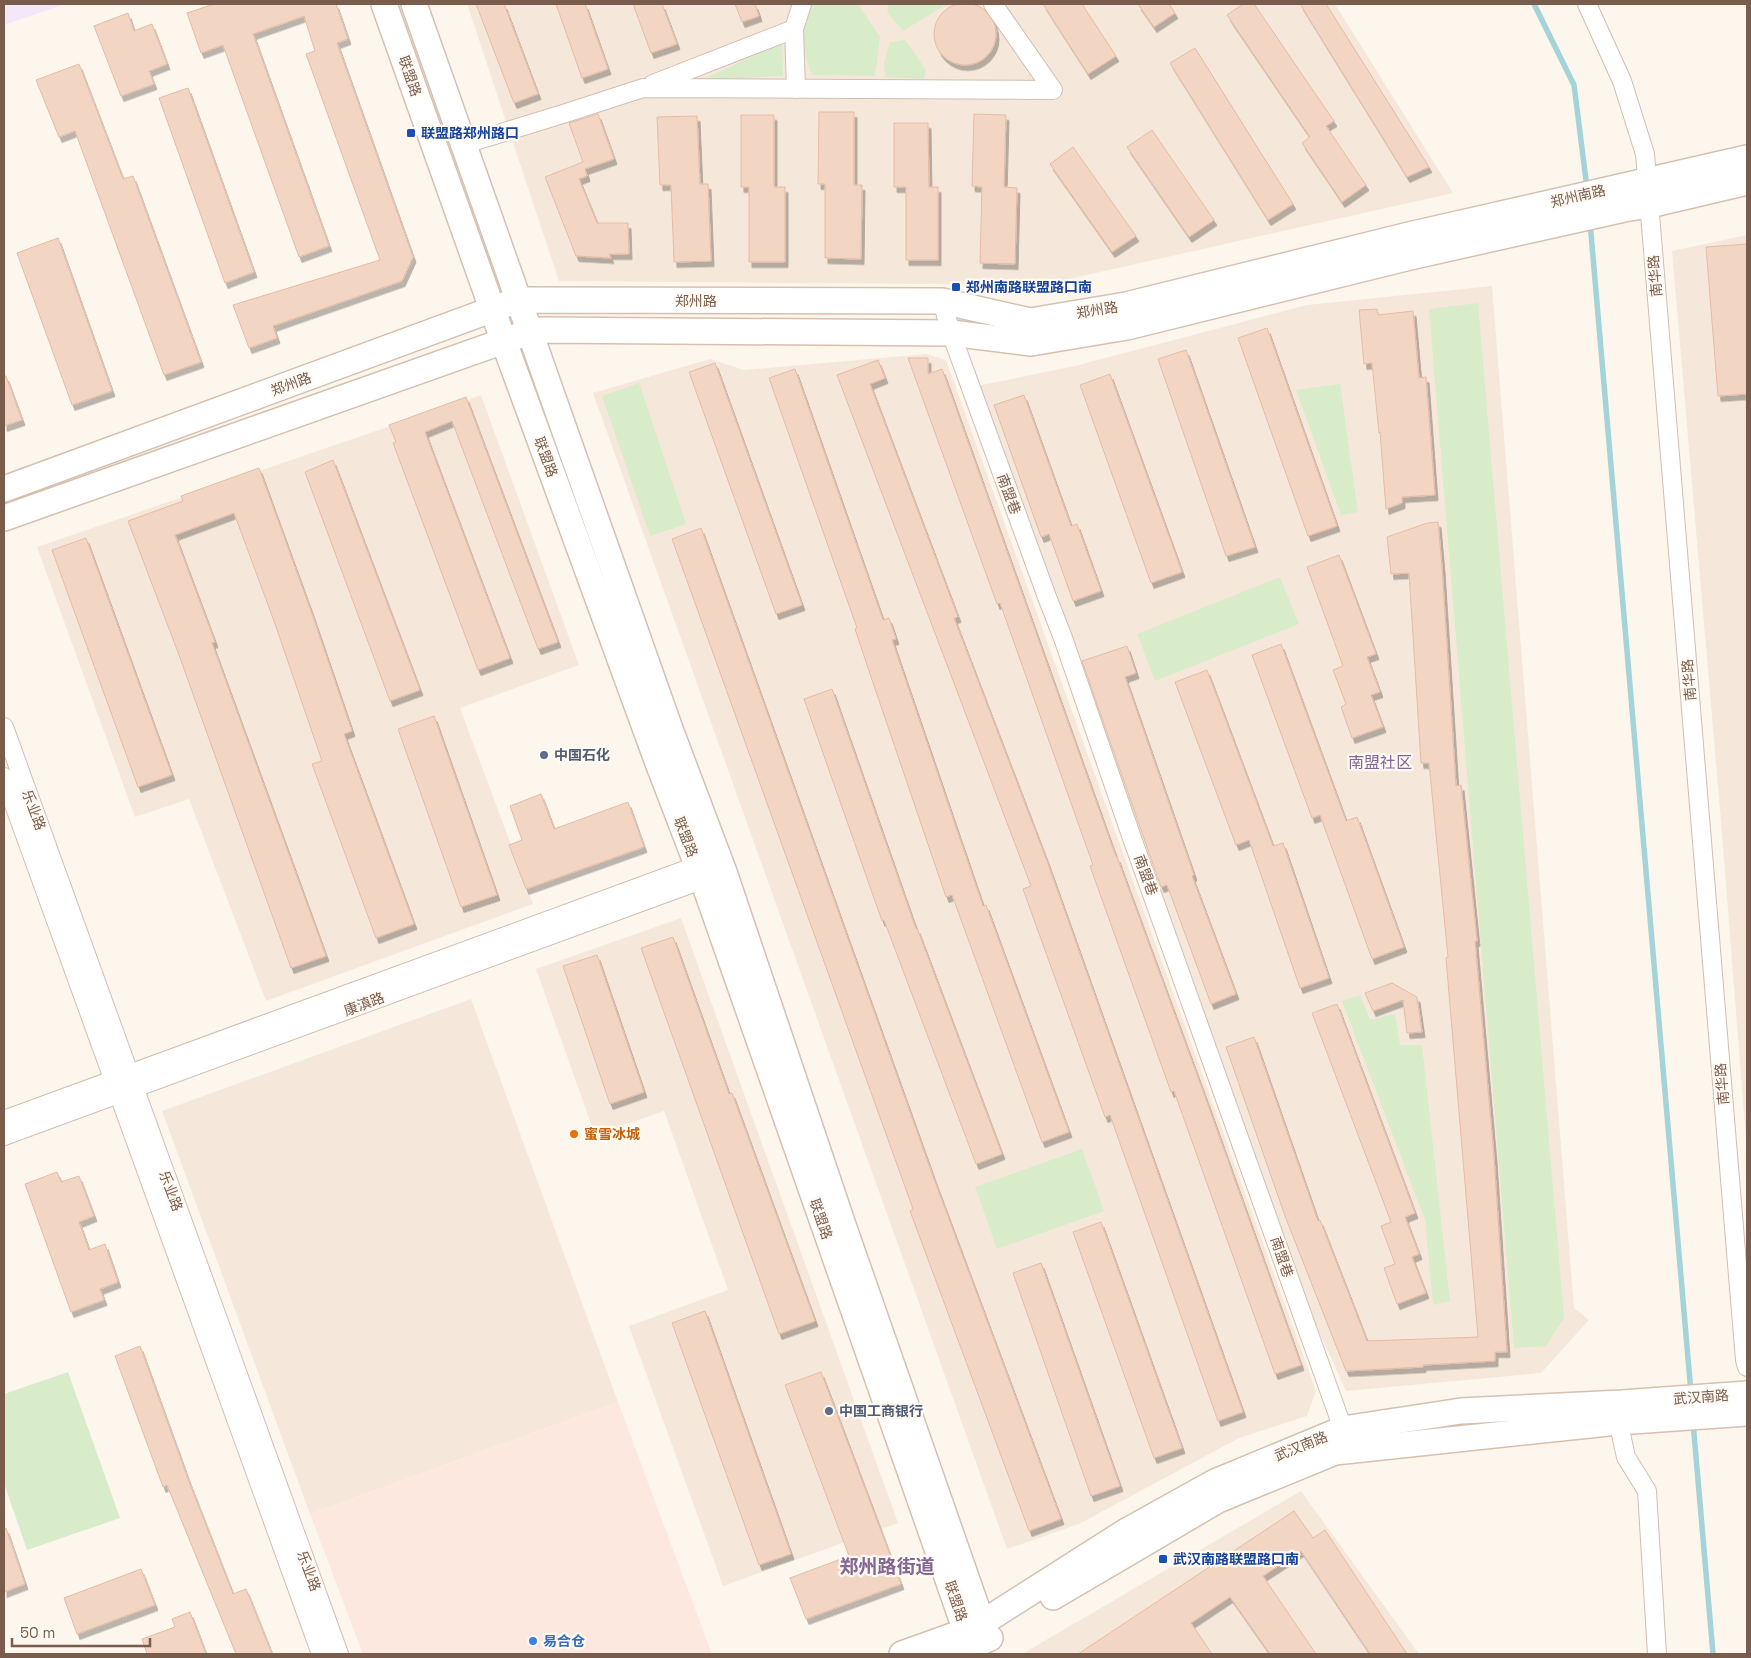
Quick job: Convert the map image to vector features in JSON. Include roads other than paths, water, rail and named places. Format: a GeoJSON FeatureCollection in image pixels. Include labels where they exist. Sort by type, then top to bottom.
{"type":"FeatureCollection","features":[{"type":"Feature","properties":{"kind":"main road","name":"联盟路"},"geometry":{"type":"LineString","coordinates":[[384,4],[492,309],[658,763],[711,869]]}},
{"type":"Feature","properties":{"kind":"main road","name":"联盟路"},"geometry":{"type":"LineString","coordinates":[[414,4],[670,729],[711,869],[843,1225],[978,1638]]}},
{"type":"Feature","properties":{"kind":"main road","name":"郑州南路"},"geometry":{"type":"LineString","coordinates":[[1648,194],[1747,158]]}},
{"type":"Feature","properties":{"kind":"main road","name":"郑州南路"},"geometry":{"type":"LineString","coordinates":[[1409,246],[1623,198],[1747,182]]}},
{"type":"Feature","properties":{"kind":"main road","name":"郑州路"},"geometry":{"type":"LineString","coordinates":[[4,489],[518,300],[942,301],[1030,321],[1126,305],[1409,246]]}},
{"type":"Feature","properties":{"kind":"main road","name":"郑州路"},"geometry":{"type":"LineString","coordinates":[[4,518],[529,332],[551,330],[951,334],[1031,343],[1136,325],[1409,246]]}},
{"type":"Feature","properties":{"kind":"main road","name":"武汉南路"},"geometry":{"type":"LineString","coordinates":[[954,1654],[1125,1532],[1215,1482],[1344,1440],[1461,1411],[1620,1413],[1741,1404]]}},
{"type":"Feature","properties":{"kind":"main road","name":"武汉南路"},"geometry":{"type":"LineString","coordinates":[[902,1654],[978,1638]]}},
{"type":"Feature","properties":{"kind":"street"},"geometry":{"type":"LineString","coordinates":[[796,88],[794,29],[802,4]]}},
{"type":"Feature","properties":{"kind":"street"},"geometry":{"type":"LineString","coordinates":[[643,88],[1053,90],[993,4]]}},
{"type":"Feature","properties":{"kind":"street","name":"南华路"},"geometry":{"type":"LineString","coordinates":[[1587,4],[1622,81],[1645,154],[1743,1340],[1747,1366]]}},
{"type":"Feature","properties":{"kind":"street"},"geometry":{"type":"LineString","coordinates":[[464,146],[643,88],[794,29]]}},
{"type":"Feature","properties":{"kind":"street","name":"南盟巷"},"geometry":{"type":"LineString","coordinates":[[942,301],[951,334],[1063,638],[1344,1440]]}},
{"type":"Feature","properties":{"kind":"street","name":"乐业路"},"geometry":{"type":"LineString","coordinates":[[4,727],[124,1084],[321,1654]]}},
{"type":"Feature","properties":{"kind":"street","name":"乐业路"},"geometry":{"type":"LineString","coordinates":[[4,777],[124,1084],[339,1654]]}},
{"type":"Feature","properties":{"kind":"street","name":"康滇路"},"geometry":{"type":"LineString","coordinates":[[4,1136],[124,1084],[711,869]]}},
{"type":"Feature","properties":{"kind":"street","name":"康滇路"},"geometry":{"type":"LineString","coordinates":[[4,1120],[124,1084]]}},
{"type":"Feature","properties":{"kind":"street"},"geometry":{"type":"LineString","coordinates":[[1620,1413],[1626,1457],[1647,1491],[1657,1654]]}},
{"type":"Feature","properties":{"kind":"waterway"},"geometry":{"type":"LineString","coordinates":[[1534,4],[1574,85],[1587,188]]}},
{"type":"Feature","properties":{"kind":"waterway"},"geometry":{"type":"LineString","coordinates":[[1590,222],[1691,1393]]}},
{"type":"Feature","properties":{"kind":"waterway"},"geometry":{"type":"LineString","coordinates":[[1693,1422],[1713,1654]]}},
{"type":"Feature","properties":{"kind":"place","name":"联盟路郑州路口"},"geometry":{"type":"Point","coordinates":[411,133]}},
{"type":"Feature","properties":{"kind":"place","name":"郑州南路联盟路口南"},"geometry":{"type":"Point","coordinates":[956,287]}},
{"type":"Feature","properties":{"kind":"place","name":"中国石化"},"geometry":{"type":"Point","coordinates":[544,755]}},
{"type":"Feature","properties":{"kind":"place","name":"蜜雪冰城"},"geometry":{"type":"Point","coordinates":[574,1134]}},
{"type":"Feature","properties":{"kind":"place","name":"中国工商银行"},"geometry":{"type":"Point","coordinates":[829,1411]}},
{"type":"Feature","properties":{"kind":"place","name":"武汉南路联盟路口南"},"geometry":{"type":"Point","coordinates":[1163,1559]}},
{"type":"Feature","properties":{"kind":"place","name":"易合仓"},"geometry":{"type":"Point","coordinates":[533,1641]}},
{"type":"Feature","properties":{"kind":"district","name":"南盟社区"},"geometry":{"type":"Point","coordinates":[1380,762]}},
{"type":"Feature","properties":{"kind":"district","name":"郑州路街道"},"geometry":{"type":"Point","coordinates":[887,1566]}}]}
